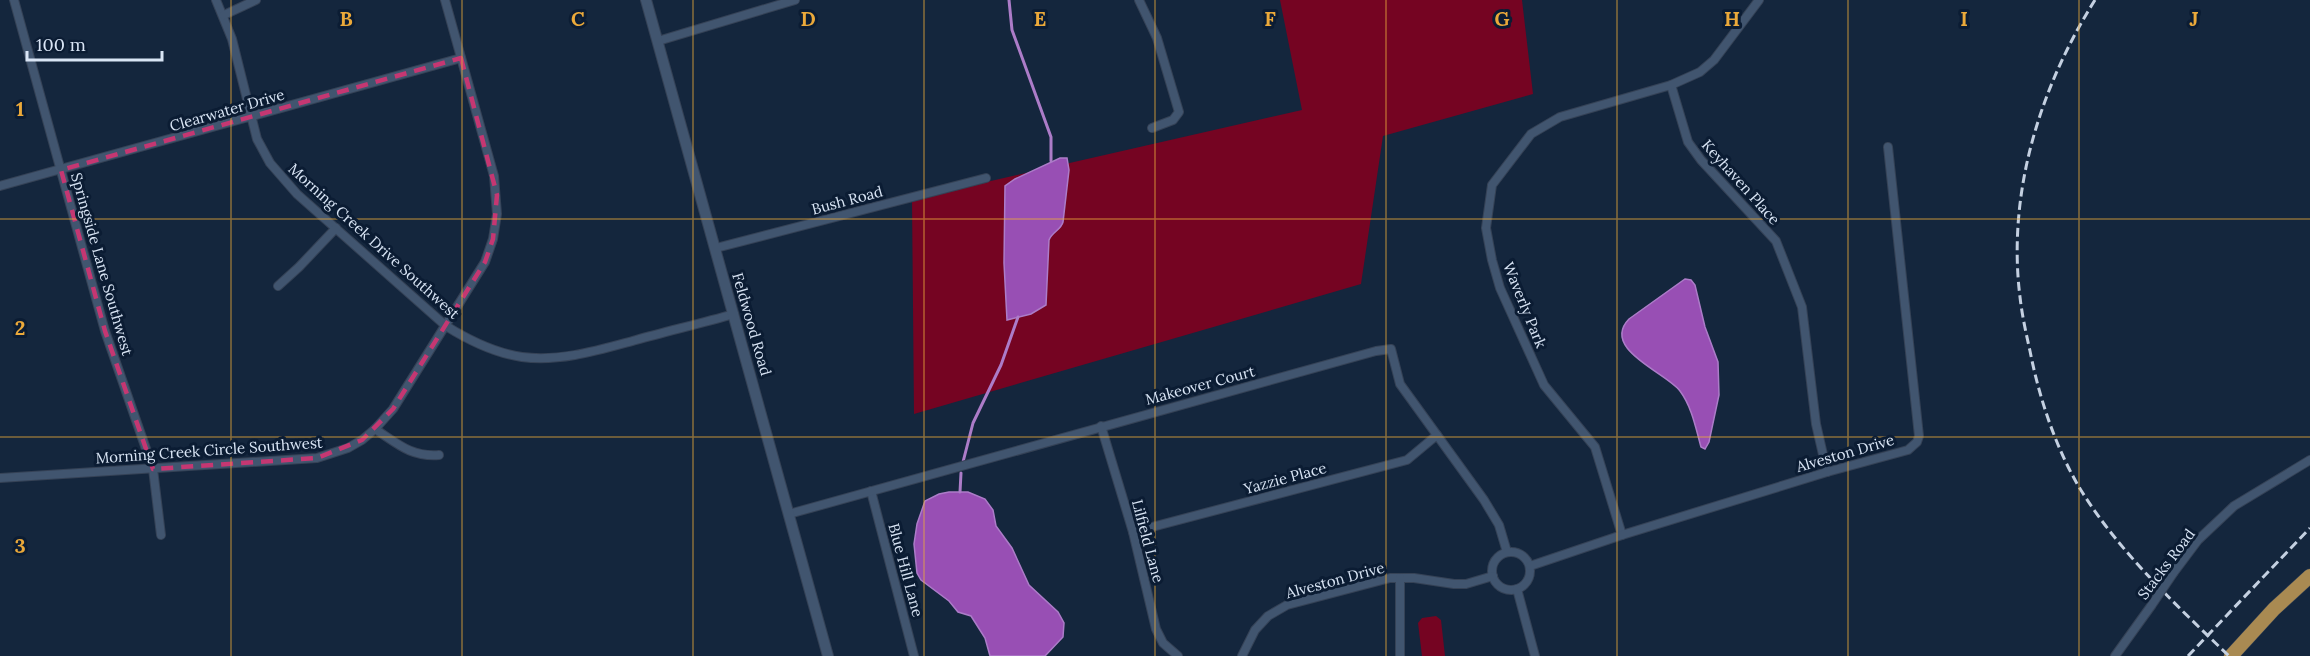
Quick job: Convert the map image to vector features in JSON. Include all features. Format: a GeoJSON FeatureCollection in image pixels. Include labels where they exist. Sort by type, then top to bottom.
{"type":"FeatureCollection","features":[{"type":"Feature","properties":{"kind":"main road"},"geometry":{"type":"LineString","coordinates":[[2231,656],[2274,609],[2310,576]]}},
{"type":"Feature","properties":{"kind":"street","name":"Springside Lane Southwest"},"geometry":{"type":"LineString","coordinates":[[14,0],[105,331],[153,469],[160,535]]}},
{"type":"Feature","properties":{"kind":"street","name":"Morning Creek Drive Southwest"},"geometry":{"type":"LineString","coordinates":[[216,0],[232,39],[257,139],[274,168],[297,194],[446,326],[471,341],[498,352],[523,357],[553,358],[584,353],[734,314]]}},
{"type":"Feature","properties":{"kind":"street"},"geometry":{"type":"LineString","coordinates":[[224,15],[256,0]]}},
{"type":"Feature","properties":{"kind":"street","name":"Morning Creek Circle Southwest"},"geometry":{"type":"LineString","coordinates":[[0,478],[317,458],[348,448],[375,429],[393,409],[446,326],[485,262],[493,239],[497,214],[494,176],[445,0]]}},
{"type":"Feature","properties":{"kind":"street","name":"Feldwood Road"},"geometry":{"type":"LineString","coordinates":[[646,0],[828,656]]}},
{"type":"Feature","properties":{"kind":"street"},"geometry":{"type":"LineString","coordinates":[[658,40],[795,0]]}},
{"type":"Feature","properties":{"kind":"street"},"geometry":{"type":"LineString","coordinates":[[1139,0],[1157,38],[1179,112],[1173,120],[1152,128]]}},
{"type":"Feature","properties":{"kind":"street","name":"Waverly Park"},"geometry":{"type":"LineString","coordinates":[[1622,534],[1595,447],[1544,385],[1500,288],[1486,228],[1492,185],[1531,134],[1560,117],[1671,85],[1700,72],[1714,60],[1759,0]]}},
{"type":"Feature","properties":{"kind":"street","name":"Clearwater Drive"},"geometry":{"type":"LineString","coordinates":[[0,186],[461,58]]}},
{"type":"Feature","properties":{"kind":"street","name":"Keyhaven Place"},"geometry":{"type":"LineString","coordinates":[[1671,85],[1688,142],[1701,160],[1776,241],[1802,307],[1816,424],[1827,472]]}},
{"type":"Feature","properties":{"kind":"street","name":"Alveston Drive"},"geometry":{"type":"LineString","coordinates":[[1530,566],[1622,534],[1908,450],[1917,442],[1919,436],[1888,147]]}},
{"type":"Feature","properties":{"kind":"street","name":"Bush Road"},"geometry":{"type":"LineString","coordinates":[[716,248],[986,178]]}},
{"type":"Feature","properties":{"kind":"street"},"geometry":{"type":"LineString","coordinates":[[278,286],[336,228]]}},
{"type":"Feature","properties":{"kind":"street","name":"Makeover Court"},"geometry":{"type":"LineString","coordinates":[[789,514],[1101,426],[1376,351],[1391,349],[1400,384],[1484,500],[1499,525],[1507,552]]}},
{"type":"Feature","properties":{"kind":"street","name":"Lilfield Lane"},"geometry":{"type":"LineString","coordinates":[[1101,426],[1133,532],[1156,629],[1163,643],[1178,656]]}},
{"type":"Feature","properties":{"kind":"street"},"geometry":{"type":"LineString","coordinates":[[375,429],[411,453],[425,456],[440,455]]}},
{"type":"Feature","properties":{"kind":"street","name":"Yazzie Place"},"geometry":{"type":"LineString","coordinates":[[1133,532],[1407,460],[1437,435]]}},
{"type":"Feature","properties":{"kind":"street","name":"Stacks Road"},"geometry":{"type":"LineString","coordinates":[[2115,656],[2198,540],[2234,506],[2310,460]]}},
{"type":"Feature","properties":{"kind":"street","name":"Blue Hill Lane"},"geometry":{"type":"LineString","coordinates":[[871,491],[914,656]]}},
{"type":"Feature","properties":{"kind":"street"},"geometry":{"type":"LineString","coordinates":[[1507,552],[1521,554],[1530,566],[1528,580],[1516,589],[1505,588],[1493,576],[1496,559],[1507,552]]}},
{"type":"Feature","properties":{"kind":"street","name":"Alveston Drive"},"geometry":{"type":"LineString","coordinates":[[1242,656],[1255,630],[1268,616],[1287,604],[1390,578],[1466,584],[1493,576]]}},
{"type":"Feature","properties":{"kind":"street"},"geometry":{"type":"LineString","coordinates":[[1400,578],[1400,656]]}},
{"type":"Feature","properties":{"kind":"street"},"geometry":{"type":"LineString","coordinates":[[1516,589],[1535,656]]}},
{"type":"Feature","properties":{"kind":"highlighted area"},"geometry":{"type":"Polygon","coordinates":[[[461,58],[497,195],[493,239],[485,262],[393,409],[362,440],[317,458],[153,469],[105,331],[61,170],[461,58]]]}},
{"type":"Feature","properties":{"kind":"shaded area"},"geometry":{"type":"Polygon","coordinates":[[[1280,0],[1522,0],[1533,94],[1383,136],[1361,284],[914,414],[912,199],[1302,110],[1280,0]]]}},
{"type":"Feature","properties":{"kind":"shaded area"},"geometry":{"type":"Polygon","coordinates":[[[1060,158],[1067,158],[1069,170],[1063,222],[1049,240],[1046,305],[1031,314],[1007,320],[1004,263],[1005,186],[1060,158]]]}},
{"type":"Feature","properties":{"kind":"shaded area"},"geometry":{"type":"Polygon","coordinates":[[[1685,279],[1691,280],[1695,285],[1705,327],[1718,362],[1719,395],[1709,442],[1705,449],[1701,447],[1691,411],[1680,391],[1639,360],[1623,340],[1622,330],[1629,319],[1685,279]]]}},
{"type":"Feature","properties":{"kind":"shaded area"},"geometry":{"type":"Polygon","coordinates":[[[949,492],[968,492],[985,499],[993,510],[996,526],[1012,548],[1029,585],[1058,612],[1064,623],[1063,637],[1045,656],[990,656],[985,638],[971,616],[958,612],[949,601],[921,580],[917,573],[914,544],[917,524],[925,501],[949,492]]]}},
{"type":"Feature","properties":{"kind":"shaded area"},"geometry":{"type":"Polygon","coordinates":[[[1436,616],[1441,620],[1445,656],[1422,656],[1418,623],[1422,618],[1436,616]]]}},
{"type":"Feature","properties":{"kind":"waterway"},"geometry":{"type":"LineString","coordinates":[[1009,0],[1012,30],[1051,137],[1051,161]]}},
{"type":"Feature","properties":{"kind":"waterway"},"geometry":{"type":"LineString","coordinates":[[963,462],[973,423],[1001,365],[1018,317]]}},
{"type":"Feature","properties":{"kind":"waterway"},"geometry":{"type":"LineString","coordinates":[[960,492],[961,473]]}},
{"type":"Feature","properties":{"kind":"railway"},"geometry":{"type":"LineString","coordinates":[[2095,0],[2058,68],[2032,142],[2024,180],[2018,219],[2017,258],[2026,331],[2038,386],[2049,421],[2062,455],[2079,487],[2094,511],[2129,555],[2168,597],[2229,656]]}},
{"type":"Feature","properties":{"kind":"railway"},"geometry":{"type":"LineString","coordinates":[[2188,656],[2310,528]]}}]}
